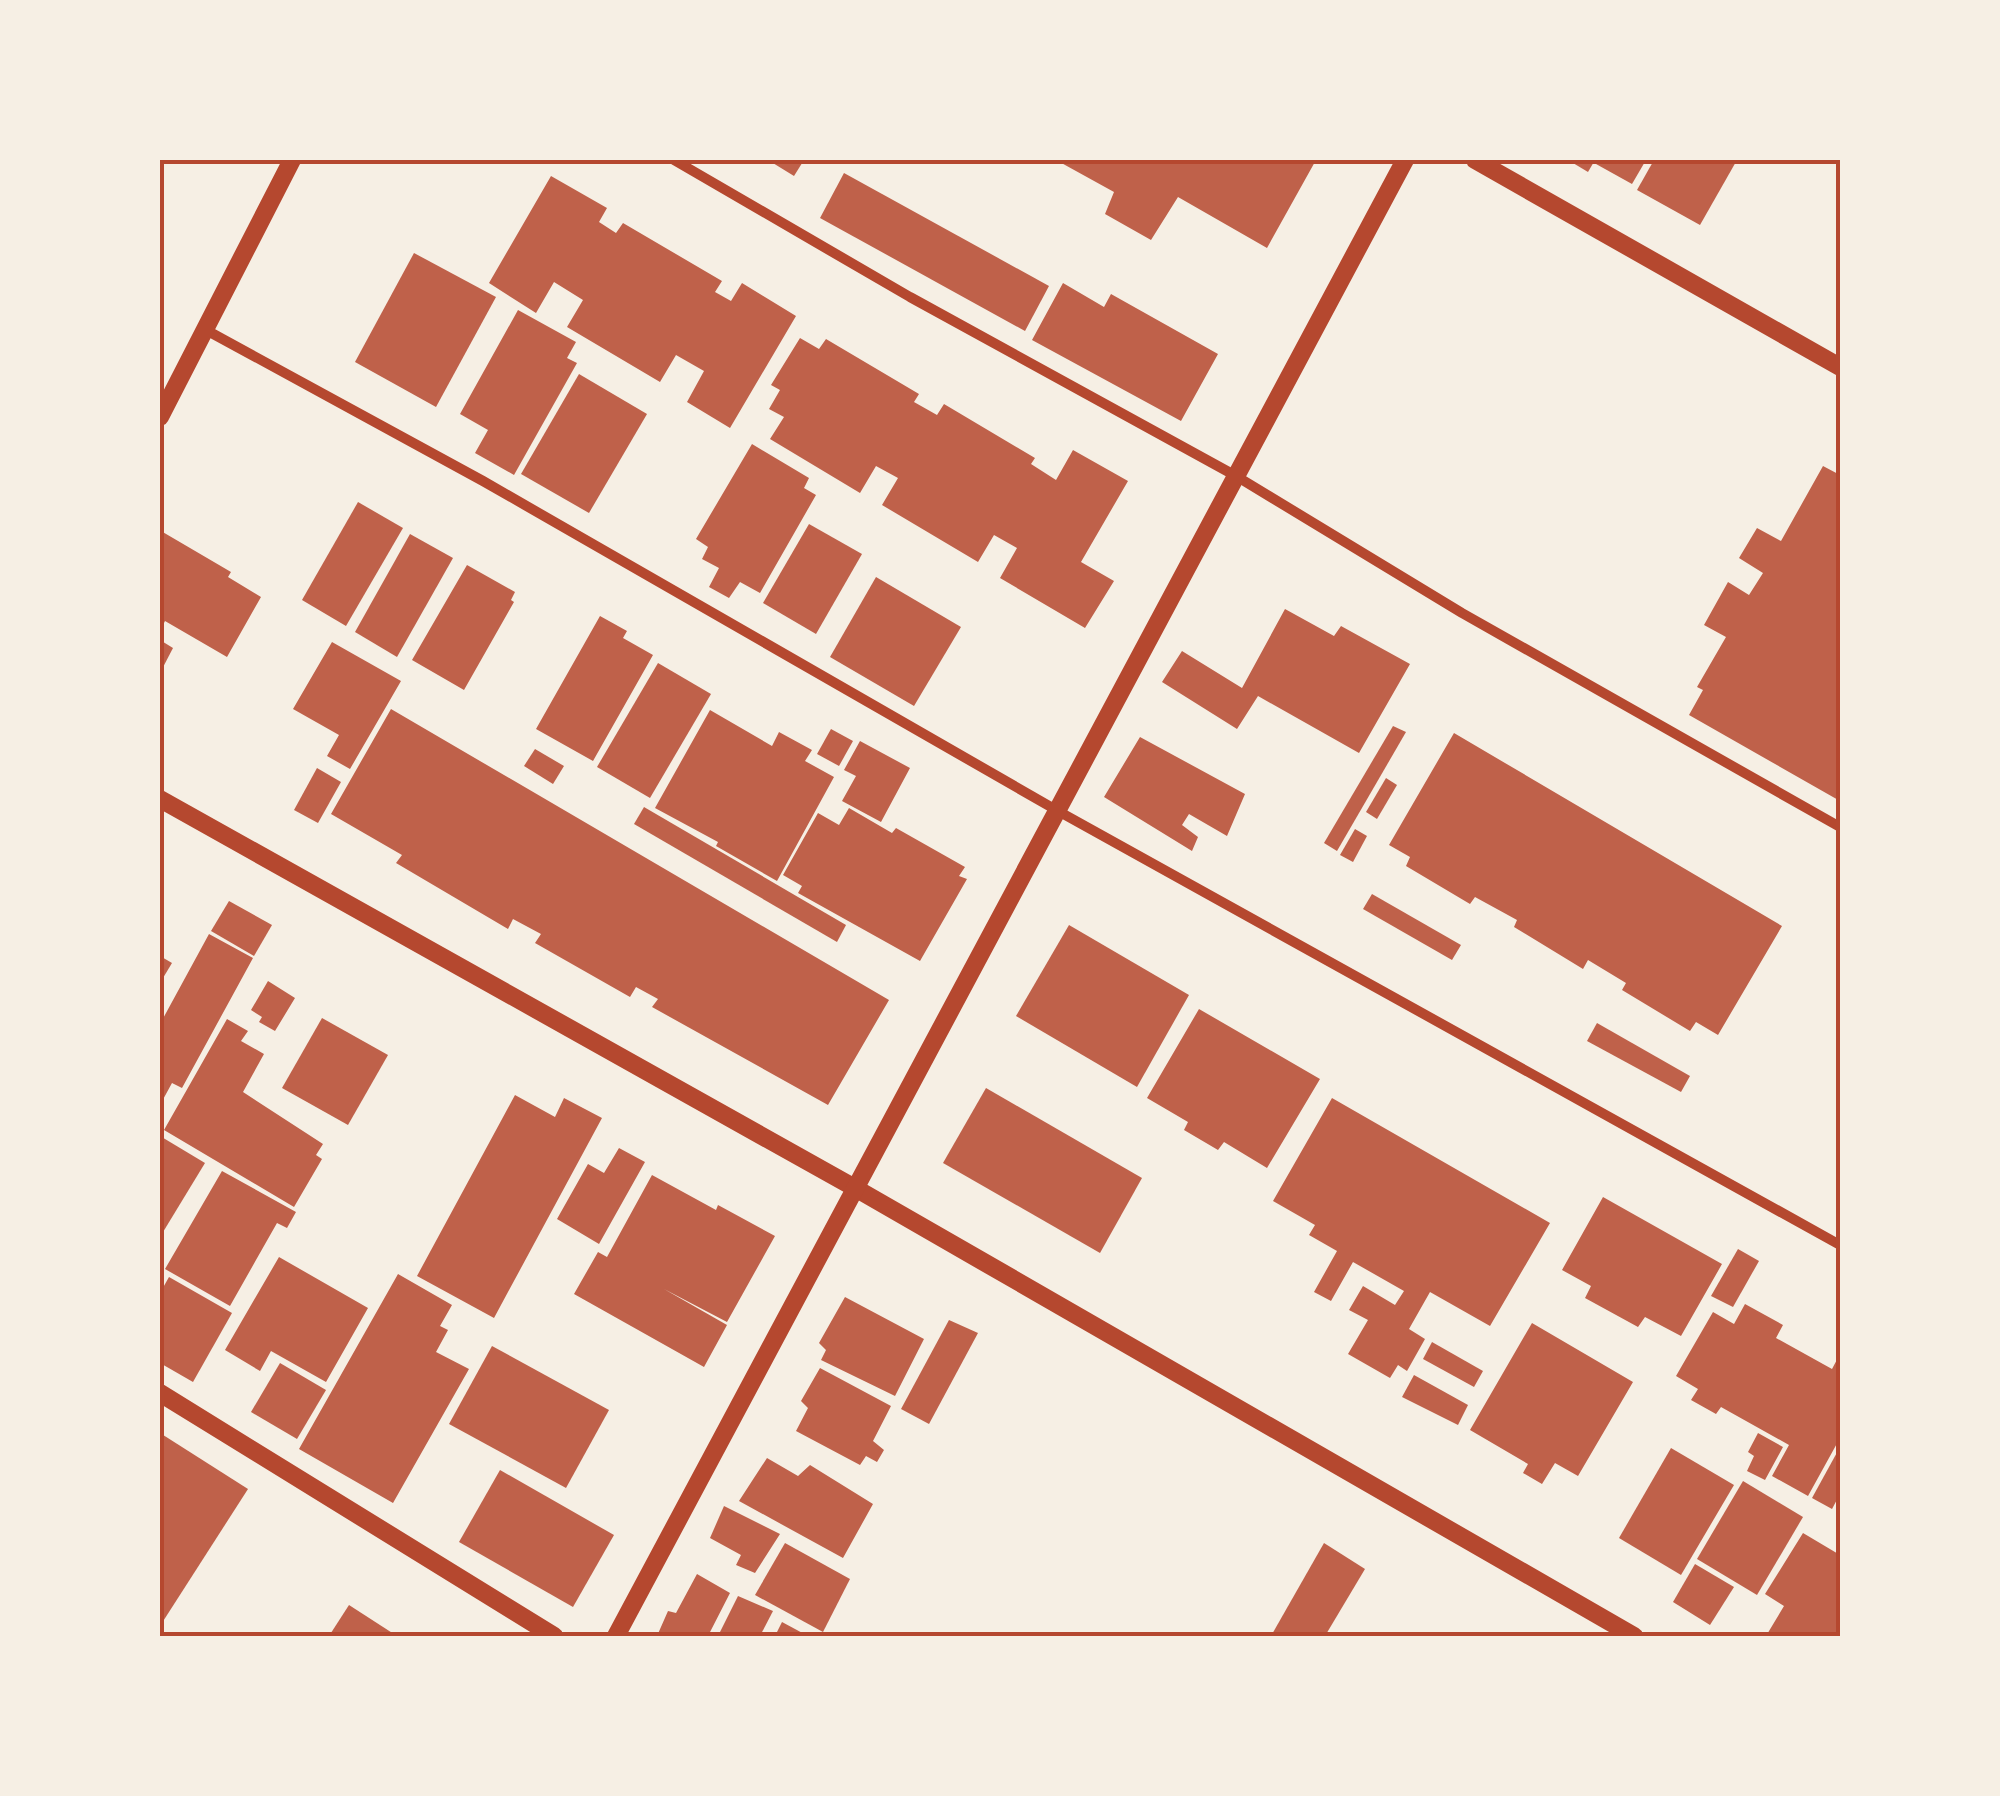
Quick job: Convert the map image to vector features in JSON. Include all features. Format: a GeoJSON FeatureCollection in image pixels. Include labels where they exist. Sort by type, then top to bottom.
{"type":"FeatureCollection","features":[{"type":"Feature","properties":{"kind":"street"},"geometry":{"type":"LineString","coordinates":[[160,416],[292,160]]}},
{"type":"Feature","properties":{"kind":"street"},"geometry":{"type":"LineString","coordinates":[[674,160],[910,297],[1236,476],[1462,613],[1840,827]]}},
{"type":"Feature","properties":{"kind":"street"},"geometry":{"type":"LineString","coordinates":[[616,1636],[1405,160]]}},
{"type":"Feature","properties":{"kind":"street"},"geometry":{"type":"LineString","coordinates":[[1475,160],[1840,367]]}},
{"type":"Feature","properties":{"kind":"street"},"geometry":{"type":"LineString","coordinates":[[206,330],[1840,1245]]}},
{"type":"Feature","properties":{"kind":"street"},"geometry":{"type":"LineString","coordinates":[[160,799],[855,1188],[1634,1636]]}},
{"type":"Feature","properties":{"kind":"street"},"geometry":{"type":"LineString","coordinates":[[160,1393],[554,1636]]}},
{"type":"Feature","properties":{"kind":"building"},"geometry":{"type":"Polygon","coordinates":[[[768,160],[804,160],[794,176],[768,160]]]}},
{"type":"Feature","properties":{"kind":"building"},"geometry":{"type":"Polygon","coordinates":[[[1056,160],[1316,160],[1267,248],[1178,197],[1151,240],[1105,214],[1114,192],[1056,160]]]}},
{"type":"Feature","properties":{"kind":"building"},"geometry":{"type":"Polygon","coordinates":[[[1568,160],[1595,160],[1588,172],[1568,160]]]}},
{"type":"Feature","properties":{"kind":"building"},"geometry":{"type":"Polygon","coordinates":[[[1598,160],[1646,160],[1632,184],[1596,164],[1598,160]]]}},
{"type":"Feature","properties":{"kind":"building"},"geometry":{"type":"Polygon","coordinates":[[[1654,160],[1737,160],[1700,225],[1637,190],[1654,160]]]}},
{"type":"Feature","properties":{"kind":"building"},"geometry":{"type":"Polygon","coordinates":[[[844,173],[1049,286],[1025,331],[820,218],[844,173]]]}},
{"type":"Feature","properties":{"kind":"building"},"geometry":{"type":"Polygon","coordinates":[[[551,176],[607,208],[599,222],[616,233],[623,223],[722,281],[715,292],[731,301],[742,283],[796,316],[730,428],[687,402],[704,371],[676,355],[660,382],[567,327],[583,300],[554,282],[536,313],[489,283],[551,176]]]}},
{"type":"Feature","properties":{"kind":"building"},"geometry":{"type":"Polygon","coordinates":[[[414,253],[496,297],[436,407],[355,362],[414,253]]]}},
{"type":"Feature","properties":{"kind":"building"},"geometry":{"type":"Polygon","coordinates":[[[1063,283],[1104,307],[1111,294],[1218,354],[1181,421],[1032,340],[1063,283]]]}},
{"type":"Feature","properties":{"kind":"building"},"geometry":{"type":"Polygon","coordinates":[[[518,310],[576,342],[567,358],[577,363],[514,475],[475,453],[488,430],[460,414],[518,310]]]}},
{"type":"Feature","properties":{"kind":"building"},"geometry":{"type":"Polygon","coordinates":[[[800,338],[819,349],[826,339],[919,394],[914,402],[937,415],[944,404],[1035,458],[1031,464],[1056,480],[1073,450],[1128,481],[1081,562],[1114,581],[1085,628],[1000,578],[1017,548],[994,535],[978,562],[882,505],[898,478],[876,466],[860,493],[770,439],[784,417],[769,409],[780,390],[771,385],[800,338]]]}},
{"type":"Feature","properties":{"kind":"building"},"geometry":{"type":"Polygon","coordinates":[[[579,374],[647,414],[589,513],[521,474],[579,374]]]}},
{"type":"Feature","properties":{"kind":"building"},"geometry":{"type":"Polygon","coordinates":[[[752,444],[809,478],[804,488],[816,495],[760,593],[740,582],[729,598],[709,587],[719,568],[702,559],[708,547],[696,539],[752,444]]]}},
{"type":"Feature","properties":{"kind":"building"},"geometry":{"type":"Polygon","coordinates":[[[1823,466],[1840,475],[1840,801],[1689,715],[1703,690],[1697,687],[1726,637],[1704,625],[1728,582],[1749,595],[1763,573],[1739,558],[1757,528],[1781,541],[1823,466]]]}},
{"type":"Feature","properties":{"kind":"building"},"geometry":{"type":"Polygon","coordinates":[[[358,502],[403,528],[346,626],[302,600],[358,502]]]}},
{"type":"Feature","properties":{"kind":"building"},"geometry":{"type":"Polygon","coordinates":[[[809,524],[862,554],[816,634],[763,603],[809,524]]]}},
{"type":"Feature","properties":{"kind":"building"},"geometry":{"type":"Polygon","coordinates":[[[161,531],[231,572],[228,577],[261,597],[227,657],[165,621],[160,631],[161,531]]]}},
{"type":"Feature","properties":{"kind":"building"},"geometry":{"type":"Polygon","coordinates":[[[410,534],[453,558],[397,657],[355,632],[410,534]]]}},
{"type":"Feature","properties":{"kind":"building"},"geometry":{"type":"Polygon","coordinates":[[[467,565],[515,592],[511,600],[514,602],[464,690],[412,660],[467,565]]]}},
{"type":"Feature","properties":{"kind":"building"},"geometry":{"type":"Polygon","coordinates":[[[876,577],[961,627],[914,706],[830,657],[876,577]]]}},
{"type":"Feature","properties":{"kind":"building"},"geometry":{"type":"Polygon","coordinates":[[[1285,609],[1334,636],[1341,626],[1410,664],[1359,753],[1258,696],[1237,729],[1162,682],[1182,651],[1242,688],[1285,609]]]}},
{"type":"Feature","properties":{"kind":"building"},"geometry":{"type":"Polygon","coordinates":[[[600,616],[627,631],[623,638],[653,655],[593,761],[536,729],[600,616]]]}},
{"type":"Feature","properties":{"kind":"building"},"geometry":{"type":"Polygon","coordinates":[[[160,640],[173,648],[160,673],[160,640]]]}},
{"type":"Feature","properties":{"kind":"building"},"geometry":{"type":"Polygon","coordinates":[[[332,642],[401,681],[350,769],[327,756],[339,735],[293,709],[332,642]]]}},
{"type":"Feature","properties":{"kind":"building"},"geometry":{"type":"Polygon","coordinates":[[[658,663],[711,694],[650,798],[597,767],[658,663]]]}},
{"type":"Feature","properties":{"kind":"building"},"geometry":{"type":"Polygon","coordinates":[[[391,709],[889,1000],[828,1105],[652,1007],[658,999],[636,987],[630,997],[535,943],[541,934],[513,919],[508,929],[396,863],[402,855],[331,814],[391,709]]]}},
{"type":"Feature","properties":{"kind":"building"},"geometry":{"type":"Polygon","coordinates":[[[710,710],[772,746],[779,732],[812,750],[805,761],[834,777],[777,881],[716,846],[718,842],[655,808],[710,710]]]}},
{"type":"Feature","properties":{"kind":"building"},"geometry":{"type":"Polygon","coordinates":[[[1393,726],[1406,732],[1337,851],[1324,843],[1393,726]]]}},
{"type":"Feature","properties":{"kind":"building"},"geometry":{"type":"Polygon","coordinates":[[[831,729],[853,741],[839,766],[817,754],[831,729]]]}},
{"type":"Feature","properties":{"kind":"building"},"geometry":{"type":"Polygon","coordinates":[[[1454,733],[1782,926],[1718,1035],[1696,1022],[1690,1031],[1622,990],[1626,983],[1588,960],[1583,969],[1514,927],[1517,920],[1475,897],[1470,904],[1406,866],[1410,857],[1389,845],[1454,733]]]}},
{"type":"Feature","properties":{"kind":"building"},"geometry":{"type":"Polygon","coordinates":[[[1140,737],[1245,794],[1227,836],[1189,814],[1182,825],[1198,837],[1192,851],[1104,797],[1140,737]]]}},
{"type":"Feature","properties":{"kind":"building"},"geometry":{"type":"Polygon","coordinates":[[[860,741],[910,768],[881,822],[842,801],[856,776],[844,770],[860,741]]]}},
{"type":"Feature","properties":{"kind":"building"},"geometry":{"type":"Polygon","coordinates":[[[535,749],[564,766],[553,784],[524,766],[535,749]]]}},
{"type":"Feature","properties":{"kind":"building"},"geometry":{"type":"Polygon","coordinates":[[[317,768],[341,782],[318,823],[294,810],[317,768]]]}},
{"type":"Feature","properties":{"kind":"building"},"geometry":{"type":"Polygon","coordinates":[[[1386,778],[1397,785],[1377,819],[1366,812],[1386,778]]]}},
{"type":"Feature","properties":{"kind":"building"},"geometry":{"type":"Polygon","coordinates":[[[644,807],[846,925],[837,942],[634,824],[644,807]]]}},
{"type":"Feature","properties":{"kind":"building"},"geometry":{"type":"Polygon","coordinates":[[[849,808],[892,833],[896,828],[965,867],[959,876],[967,879],[920,961],[798,893],[802,886],[783,875],[818,813],[839,825],[849,808]]]}},
{"type":"Feature","properties":{"kind":"building"},"geometry":{"type":"Polygon","coordinates":[[[1355,829],[1367,836],[1353,862],[1340,855],[1355,829]]]}},
{"type":"Feature","properties":{"kind":"building"},"geometry":{"type":"Polygon","coordinates":[[[1372,894],[1461,945],[1452,960],[1363,909],[1372,894]]]}},
{"type":"Feature","properties":{"kind":"building"},"geometry":{"type":"Polygon","coordinates":[[[229,901],[272,925],[254,956],[211,931],[229,901]]]}},
{"type":"Feature","properties":{"kind":"building"},"geometry":{"type":"Polygon","coordinates":[[[1069,925],[1189,995],[1137,1087],[1016,1016],[1069,925]]]}},
{"type":"Feature","properties":{"kind":"building"},"geometry":{"type":"Polygon","coordinates":[[[209,934],[253,958],[182,1088],[172,1083],[160,1105],[160,1024],[209,934]]]}},
{"type":"Feature","properties":{"kind":"building"},"geometry":{"type":"Polygon","coordinates":[[[160,956],[172,963],[160,983],[160,956]]]}},
{"type":"Feature","properties":{"kind":"building"},"geometry":{"type":"Polygon","coordinates":[[[268,981],[295,998],[275,1031],[259,1022],[262,1017],[251,1010],[268,981]]]}},
{"type":"Feature","properties":{"kind":"building"},"geometry":{"type":"Polygon","coordinates":[[[1199,1009],[1320,1079],[1267,1168],[1224,1142],[1218,1150],[1184,1130],[1188,1122],[1147,1098],[1199,1009]]]}},
{"type":"Feature","properties":{"kind":"building"},"geometry":{"type":"Polygon","coordinates":[[[322,1018],[388,1055],[348,1125],[282,1088],[322,1018]]]}},
{"type":"Feature","properties":{"kind":"building"},"geometry":{"type":"Polygon","coordinates":[[[227,1019],[248,1031],[241,1041],[264,1054],[243,1092],[323,1144],[316,1155],[322,1159],[294,1207],[164,1130],[227,1019]]]}},
{"type":"Feature","properties":{"kind":"building"},"geometry":{"type":"Polygon","coordinates":[[[1597,1023],[1690,1076],[1681,1092],[1587,1041],[1597,1023]]]}},
{"type":"Feature","properties":{"kind":"building"},"geometry":{"type":"Polygon","coordinates":[[[986,1088],[1142,1178],[1100,1253],[943,1163],[986,1088]]]}},
{"type":"Feature","properties":{"kind":"building"},"geometry":{"type":"Polygon","coordinates":[[[515,1095],[555,1117],[564,1098],[602,1118],[494,1318],[417,1276],[515,1095]]]}},
{"type":"Feature","properties":{"kind":"building"},"geometry":{"type":"Polygon","coordinates":[[[1332,1098],[1550,1223],[1490,1326],[1430,1292],[1409,1329],[1425,1339],[1407,1371],[1398,1365],[1390,1378],[1348,1354],[1368,1320],[1349,1310],[1363,1286],[1395,1305],[1404,1291],[1353,1262],[1331,1301],[1314,1292],[1337,1251],[1309,1235],[1315,1225],[1273,1201],[1332,1098]]]}},
{"type":"Feature","properties":{"kind":"building"},"geometry":{"type":"Polygon","coordinates":[[[160,1136],[205,1163],[160,1237],[160,1136]]]}},
{"type":"Feature","properties":{"kind":"building"},"geometry":{"type":"Polygon","coordinates":[[[619,1148],[645,1162],[599,1244],[557,1219],[588,1164],[604,1173],[619,1148]]]}},
{"type":"Feature","properties":{"kind":"building"},"geometry":{"type":"Polygon","coordinates":[[[222,1171],[296,1212],[287,1228],[277,1223],[230,1306],[165,1269],[222,1171]]]}},
{"type":"Feature","properties":{"kind":"building"},"geometry":{"type":"Polygon","coordinates":[[[652,1175],[775,1236],[727,1322],[664,1289],[727,1325],[704,1367],[574,1294],[598,1252],[607,1257],[652,1175]]]}},
{"type":"Feature","properties":{"kind":"building"},"geometry":{"type":"Polygon","coordinates":[[[1603,1197],[1722,1264],[1681,1336],[1645,1317],[1638,1327],[1585,1298],[1591,1286],[1562,1270],[1603,1197]]]}},
{"type":"Feature","properties":{"kind":"building"},"geometry":{"type":"Polygon","coordinates":[[[1738,1249],[1759,1261],[1733,1307],[1711,1296],[1738,1249]]]}},
{"type":"Feature","properties":{"kind":"building"},"geometry":{"type":"Polygon","coordinates":[[[279,1257],[368,1308],[326,1382],[271,1351],[260,1371],[225,1350],[279,1257]]]}},
{"type":"Feature","properties":{"kind":"building"},"geometry":{"type":"Polygon","coordinates":[[[398,1274],[452,1305],[440,1326],[448,1330],[436,1352],[469,1369],[393,1503],[299,1449],[398,1274]]]}},
{"type":"Feature","properties":{"kind":"building"},"geometry":{"type":"Polygon","coordinates":[[[169,1277],[232,1313],[193,1382],[160,1363],[160,1293],[169,1277]]]}},
{"type":"Feature","properties":{"kind":"building"},"geometry":{"type":"Polygon","coordinates":[[[845,1297],[924,1339],[895,1396],[821,1360],[826,1350],[819,1343],[845,1297]]]}},
{"type":"Feature","properties":{"kind":"building"},"geometry":{"type":"Polygon","coordinates":[[[1745,1304],[1783,1325],[1776,1338],[1832,1369],[1840,1354],[1840,1438],[1808,1496],[1772,1476],[1789,1445],[1721,1407],[1716,1414],[1691,1400],[1698,1389],[1676,1376],[1713,1312],[1734,1324],[1745,1304]]]}},
{"type":"Feature","properties":{"kind":"building"},"geometry":{"type":"Polygon","coordinates":[[[949,1320],[978,1333],[929,1424],[901,1409],[949,1320]]]}},
{"type":"Feature","properties":{"kind":"building"},"geometry":{"type":"Polygon","coordinates":[[[1532,1323],[1633,1382],[1578,1476],[1555,1463],[1542,1484],[1523,1473],[1528,1464],[1470,1430],[1532,1323]]]}},
{"type":"Feature","properties":{"kind":"building"},"geometry":{"type":"Polygon","coordinates":[[[1432,1342],[1483,1371],[1474,1387],[1423,1359],[1432,1342]]]}},
{"type":"Feature","properties":{"kind":"building"},"geometry":{"type":"Polygon","coordinates":[[[492,1346],[609,1410],[566,1488],[449,1424],[492,1346]]]}},
{"type":"Feature","properties":{"kind":"building"},"geometry":{"type":"Polygon","coordinates":[[[280,1363],[326,1390],[297,1439],[251,1412],[280,1363]]]}},
{"type":"Feature","properties":{"kind":"building"},"geometry":{"type":"Polygon","coordinates":[[[820,1368],[891,1406],[873,1441],[884,1450],[877,1462],[866,1456],[860,1465],[796,1431],[808,1408],[801,1401],[820,1368]]]}},
{"type":"Feature","properties":{"kind":"building"},"geometry":{"type":"Polygon","coordinates":[[[1414,1375],[1468,1405],[1458,1425],[1402,1397],[1414,1375]]]}},
{"type":"Feature","properties":{"kind":"building"},"geometry":{"type":"Polygon","coordinates":[[[160,1433],[248,1489],[160,1626],[160,1433]]]}},
{"type":"Feature","properties":{"kind":"building"},"geometry":{"type":"Polygon","coordinates":[[[1758,1433],[1783,1447],[1765,1480],[1747,1471],[1754,1456],[1748,1452],[1758,1433]]]}},
{"type":"Feature","properties":{"kind":"building"},"geometry":{"type":"Polygon","coordinates":[[[1840,1447],[1840,1494],[1832,1509],[1812,1498],[1840,1447]]]}},
{"type":"Feature","properties":{"kind":"building"},"geometry":{"type":"Polygon","coordinates":[[[1671,1448],[1734,1485],[1681,1575],[1619,1538],[1671,1448]]]}},
{"type":"Feature","properties":{"kind":"building"},"geometry":{"type":"Polygon","coordinates":[[[767,1458],[798,1476],[810,1465],[873,1504],[843,1558],[739,1501],[767,1458]]]}},
{"type":"Feature","properties":{"kind":"building"},"geometry":{"type":"Polygon","coordinates":[[[500,1470],[614,1535],[573,1607],[459,1542],[500,1470]]]}},
{"type":"Feature","properties":{"kind":"building"},"geometry":{"type":"Polygon","coordinates":[[[1743,1481],[1803,1517],[1757,1595],[1697,1559],[1743,1481]]]}},
{"type":"Feature","properties":{"kind":"building"},"geometry":{"type":"Polygon","coordinates":[[[724,1506],[780,1534],[755,1573],[736,1565],[741,1555],[710,1538],[724,1506]]]}},
{"type":"Feature","properties":{"kind":"building"},"geometry":{"type":"Polygon","coordinates":[[[1803,1533],[1840,1555],[1840,1636],[1766,1636],[1784,1606],[1765,1594],[1803,1533]]]}},
{"type":"Feature","properties":{"kind":"building"},"geometry":{"type":"Polygon","coordinates":[[[785,1543],[850,1579],[823,1632],[755,1595],[785,1543]]]}},
{"type":"Feature","properties":{"kind":"building"},"geometry":{"type":"Polygon","coordinates":[[[1324,1543],[1365,1569],[1325,1636],[1271,1636],[1324,1543]]]}},
{"type":"Feature","properties":{"kind":"building"},"geometry":{"type":"Polygon","coordinates":[[[1695,1564],[1734,1587],[1710,1625],[1673,1602],[1695,1564]]]}},
{"type":"Feature","properties":{"kind":"building"},"geometry":{"type":"Polygon","coordinates":[[[697,1574],[730,1593],[708,1636],[657,1636],[668,1611],[676,1613],[697,1574]]]}},
{"type":"Feature","properties":{"kind":"building"},"geometry":{"type":"Polygon","coordinates":[[[738,1596],[773,1611],[760,1636],[718,1636],[738,1596]]]}},
{"type":"Feature","properties":{"kind":"building"},"geometry":{"type":"Polygon","coordinates":[[[349,1605],[397,1636],[329,1636],[349,1605]]]}},
{"type":"Feature","properties":{"kind":"building"},"geometry":{"type":"Polygon","coordinates":[[[782,1622],[808,1636],[775,1636],[782,1622]]]}}]}
